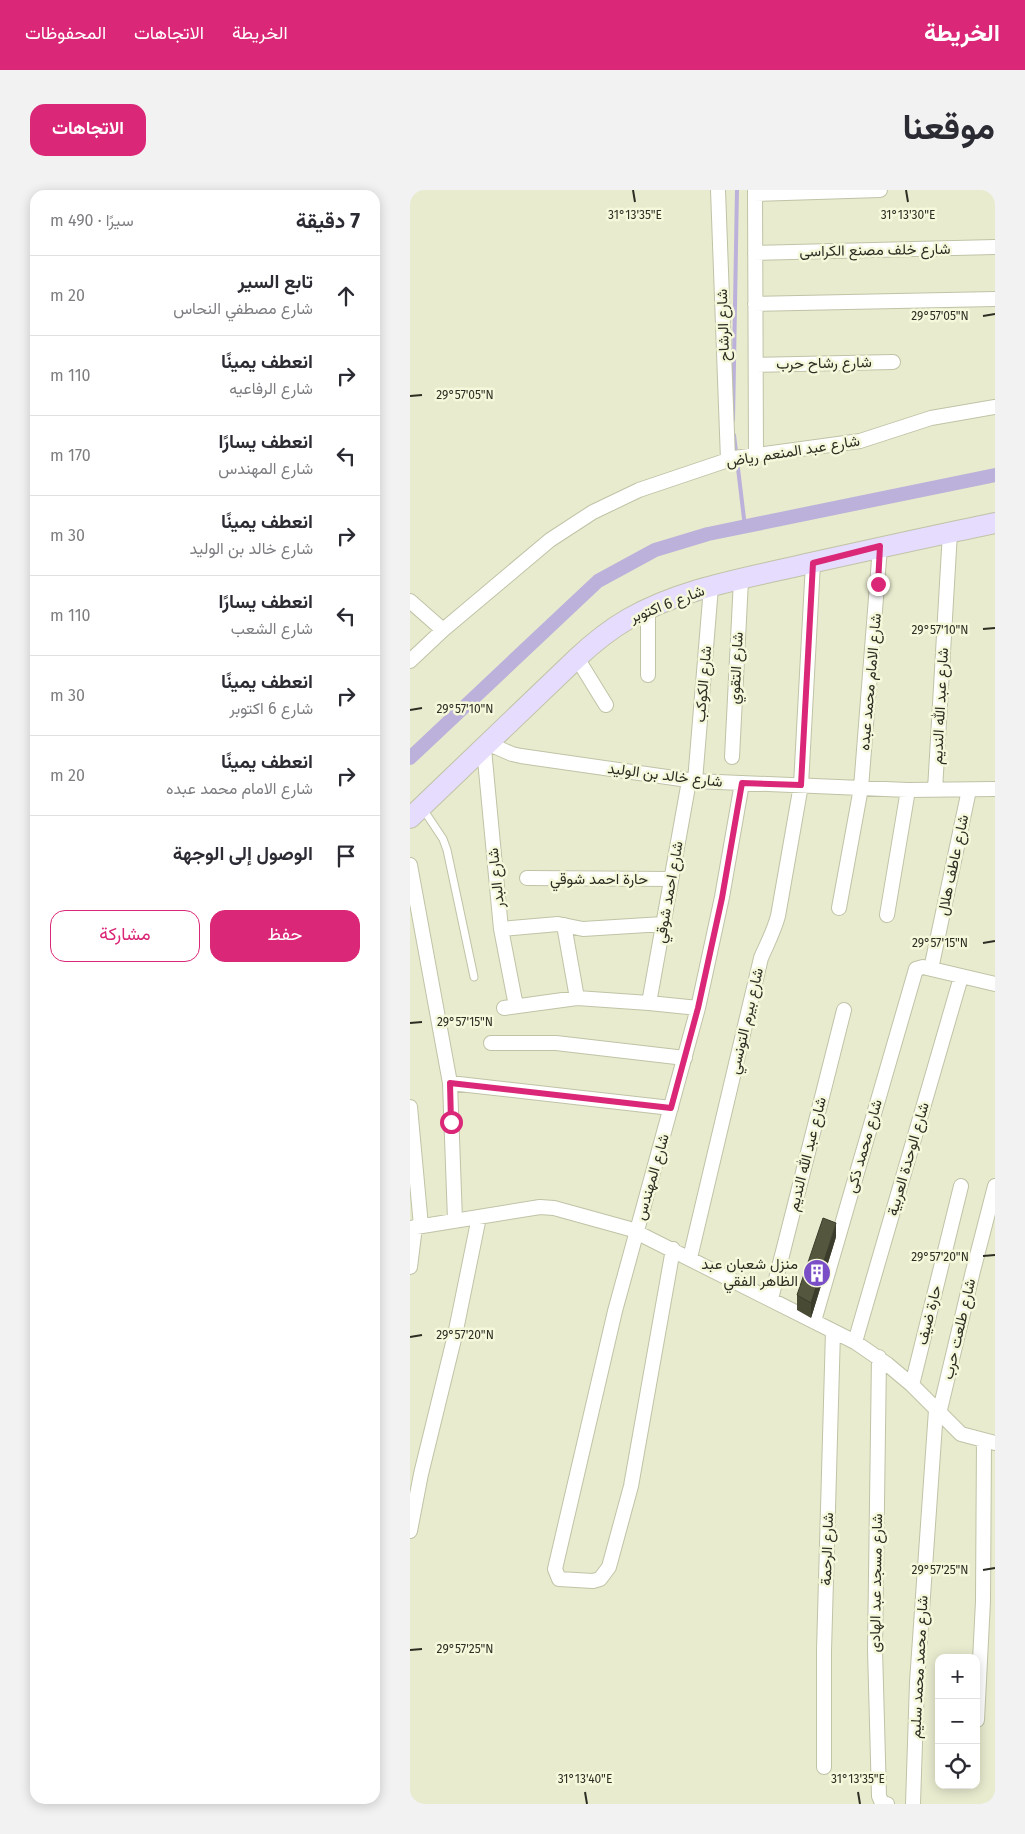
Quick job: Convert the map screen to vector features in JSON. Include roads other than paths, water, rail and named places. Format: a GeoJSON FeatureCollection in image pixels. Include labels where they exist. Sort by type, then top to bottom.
{"type":"FeatureCollection","features":[{"type":"Feature","properties":{"kind":"main road","name":"شارع 6 اكتوبر"},"geometry":{"type":"LineString","coordinates":[[416,813],[577,658],[610,630],[648,609],[711,587],[880,546],[995,523]]}},
{"type":"Feature","properties":{"kind":"street","name":"شارع الرشاح"},"geometry":{"type":"LineString","coordinates":[[718,190],[731,459]]}},
{"type":"Feature","properties":{"kind":"street"},"geometry":{"type":"LineString","coordinates":[[755,192],[880,190]]}},
{"type":"Feature","properties":{"kind":"street","name":"شارع الرشاح"},"geometry":{"type":"LineString","coordinates":[[755,192],[755,455]]}},
{"type":"Feature","properties":{"kind":"street","name":"شارع خلف مصنع الكراسى"},"geometry":{"type":"LineString","coordinates":[[755,253],[995,247]]}},
{"type":"Feature","properties":{"kind":"street"},"geometry":{"type":"LineString","coordinates":[[755,304],[995,299]]}},
{"type":"Feature","properties":{"kind":"street","name":"شارع رشاح حرب"},"geometry":{"type":"LineString","coordinates":[[756,365],[893,362]]}},
{"type":"Feature","properties":{"kind":"street","name":"شارع عبد المنعم رياض"},"geometry":{"type":"LineString","coordinates":[[410,661],[443,630],[550,540],[593,512],[655,484],[731,459],[860,441],[931,418],[995,407]]}},
{"type":"Feature","properties":{"kind":"street","name":"شارع عبد الله النديم"},"geometry":{"type":"LineString","coordinates":[[936,790],[950,532]]}},
{"type":"Feature","properties":{"kind":"street","name":"شارع الامام محمد عبده"},"geometry":{"type":"LineString","coordinates":[[839,908],[861,788],[880,546]]}},
{"type":"Feature","properties":{"kind":"street","name":"شارع بيرم التونسي"},"geometry":{"type":"LineString","coordinates":[[690,1258],[761,958],[775,930],[778,916],[801,785],[813,563]]}},
{"type":"Feature","properties":{"kind":"street","name":"شارع التقوي"},"geometry":{"type":"LineString","coordinates":[[732,757],[741,580]]}},
{"type":"Feature","properties":{"kind":"street","name":"شارع الكوكب"},"geometry":{"type":"LineString","coordinates":[[692,781],[711,587]]}},
{"type":"Feature","properties":{"kind":"street"},"geometry":{"type":"LineString","coordinates":[[410,601],[443,630]]}},
{"type":"Feature","properties":{"kind":"street"},"geometry":{"type":"LineString","coordinates":[[648,609],[648,675]]}},
{"type":"Feature","properties":{"kind":"street"},"geometry":{"type":"LineString","coordinates":[[577,658],[606,706]]}},
{"type":"Feature","properties":{"kind":"street","name":"شارع خالد بن الوليد"},"geometry":{"type":"LineString","coordinates":[[486,746],[521,756],[692,781],[908,790],[995,789]]}},
{"type":"Feature","properties":{"kind":"street","name":"شارع البدر"},"geometry":{"type":"LineString","coordinates":[[486,746],[501,929],[510,1007],[577,998]]}},
{"type":"Feature","properties":{"kind":"street","name":"شارع احمد شوقي"},"geometry":{"type":"LineString","coordinates":[[649,1003],[671,879],[692,781]]}},
{"type":"Feature","properties":{"kind":"street","name":"شارع المهندس"},"geometry":{"type":"LineString","coordinates":[[673,1249],[631,1486],[609,1567],[600,1579],[593,1581],[558,1578],[555,1569],[615,1311],[698,1008],[722,898],[742,783]]}},
{"type":"Feature","properties":{"kind":"street"},"geometry":{"type":"LineString","coordinates":[[887,915],[908,790]]}},
{"type":"Feature","properties":{"kind":"street","name":"شارع عاطف هلال"},"geometry":{"type":"LineString","coordinates":[[931,969],[970,790]]}},
{"type":"Feature","properties":{"kind":"street"},"geometry":{"type":"LineString","coordinates":[[410,865],[450,1083],[455,1220]]}},
{"type":"Feature","properties":{"kind":"street","name":"حارة احمد شوقي"},"geometry":{"type":"LineString","coordinates":[[527,878],[671,879]]}},
{"type":"Feature","properties":{"kind":"street"},"geometry":{"type":"LineString","coordinates":[[501,929],[564,924],[583,929],[663,924]]}},
{"type":"Feature","properties":{"kind":"street"},"geometry":{"type":"LineString","coordinates":[[564,924],[577,998],[698,1008]]}},
{"type":"Feature","properties":{"kind":"street","name":"شارع محمد ذكى"},"geometry":{"type":"LineString","coordinates":[[814,1321],[915,972],[919,968],[931,969]]}},
{"type":"Feature","properties":{"kind":"street"},"geometry":{"type":"LineString","coordinates":[[931,969],[995,984]]}},
{"type":"Feature","properties":{"kind":"street","name":"شارع الوحدة العربية"},"geometry":{"type":"LineString","coordinates":[[855,1342],[961,977]]}},
{"type":"Feature","properties":{"kind":"street","name":"شارع عبد الله النديم"},"geometry":{"type":"LineString","coordinates":[[771,1299],[844,1010]]}},
{"type":"Feature","properties":{"kind":"street"},"geometry":{"type":"LineString","coordinates":[[492,1043],[556,1043],[685,1058]]}},
{"type":"Feature","properties":{"kind":"street"},"geometry":{"type":"LineString","coordinates":[[450,1083],[671,1108]]}},
{"type":"Feature","properties":{"kind":"street"},"geometry":{"type":"LineString","coordinates":[[410,1107],[416,1227],[410,1267]]}},
{"type":"Feature","properties":{"kind":"street","name":"حارة ضيف"},"geometry":{"type":"LineString","coordinates":[[912,1385],[961,1186]]}},
{"type":"Feature","properties":{"kind":"street","name":"شارع طلعت حرب"},"geometry":{"type":"LineString","coordinates":[[937,1412],[995,1186]]}},
{"type":"Feature","properties":{"kind":"street"},"geometry":{"type":"LineString","coordinates":[[416,1227],[534,1207],[547,1207],[624,1226],[855,1342],[879,1357],[912,1385],[961,1434],[991,1439],[978,1699]]}},
{"type":"Feature","properties":{"kind":"street"},"geometry":{"type":"LineString","coordinates":[[410,1531],[421,1474],[455,1335],[479,1217]]}},
{"type":"Feature","properties":{"kind":"street","name":"شارع الرحمة"},"geometry":{"type":"LineString","coordinates":[[824,1767],[824,1651],[833,1331]]}},
{"type":"Feature","properties":{"kind":"street","name":"شارع مسجد عبد الهادى"},"geometry":{"type":"LineString","coordinates":[[879,1357],[875,1649],[879,1796],[882,1802],[887,1804]]}},
{"type":"Feature","properties":{"kind":"street","name":"شارع محمد محمد سليم"},"geometry":{"type":"LineString","coordinates":[[913,1804],[917,1682],[937,1412]]}},
{"type":"Feature","properties":{"kind":"lane"},"geometry":{"type":"LineString","coordinates":[[416,813],[443,839],[447,850],[474,977]]}},
{"type":"Feature","properties":{"kind":"waterway"},"geometry":{"type":"LineString","coordinates":[[733,420],[737,190]]}},
{"type":"Feature","properties":{"kind":"waterway"},"geometry":{"type":"LineString","coordinates":[[734,435],[745,527]]}},
{"type":"Feature","properties":{"kind":"waterway"},"geometry":{"type":"LineString","coordinates":[[410,758],[598,581],[655,550],[708,534],[995,475]]}},
{"type":"Feature","properties":{"kind":"place","name":"منزل شعبان عبد الظاهر الفقي"},"geometry":{"type":"Point","coordinates":[817,1273]}}]}
